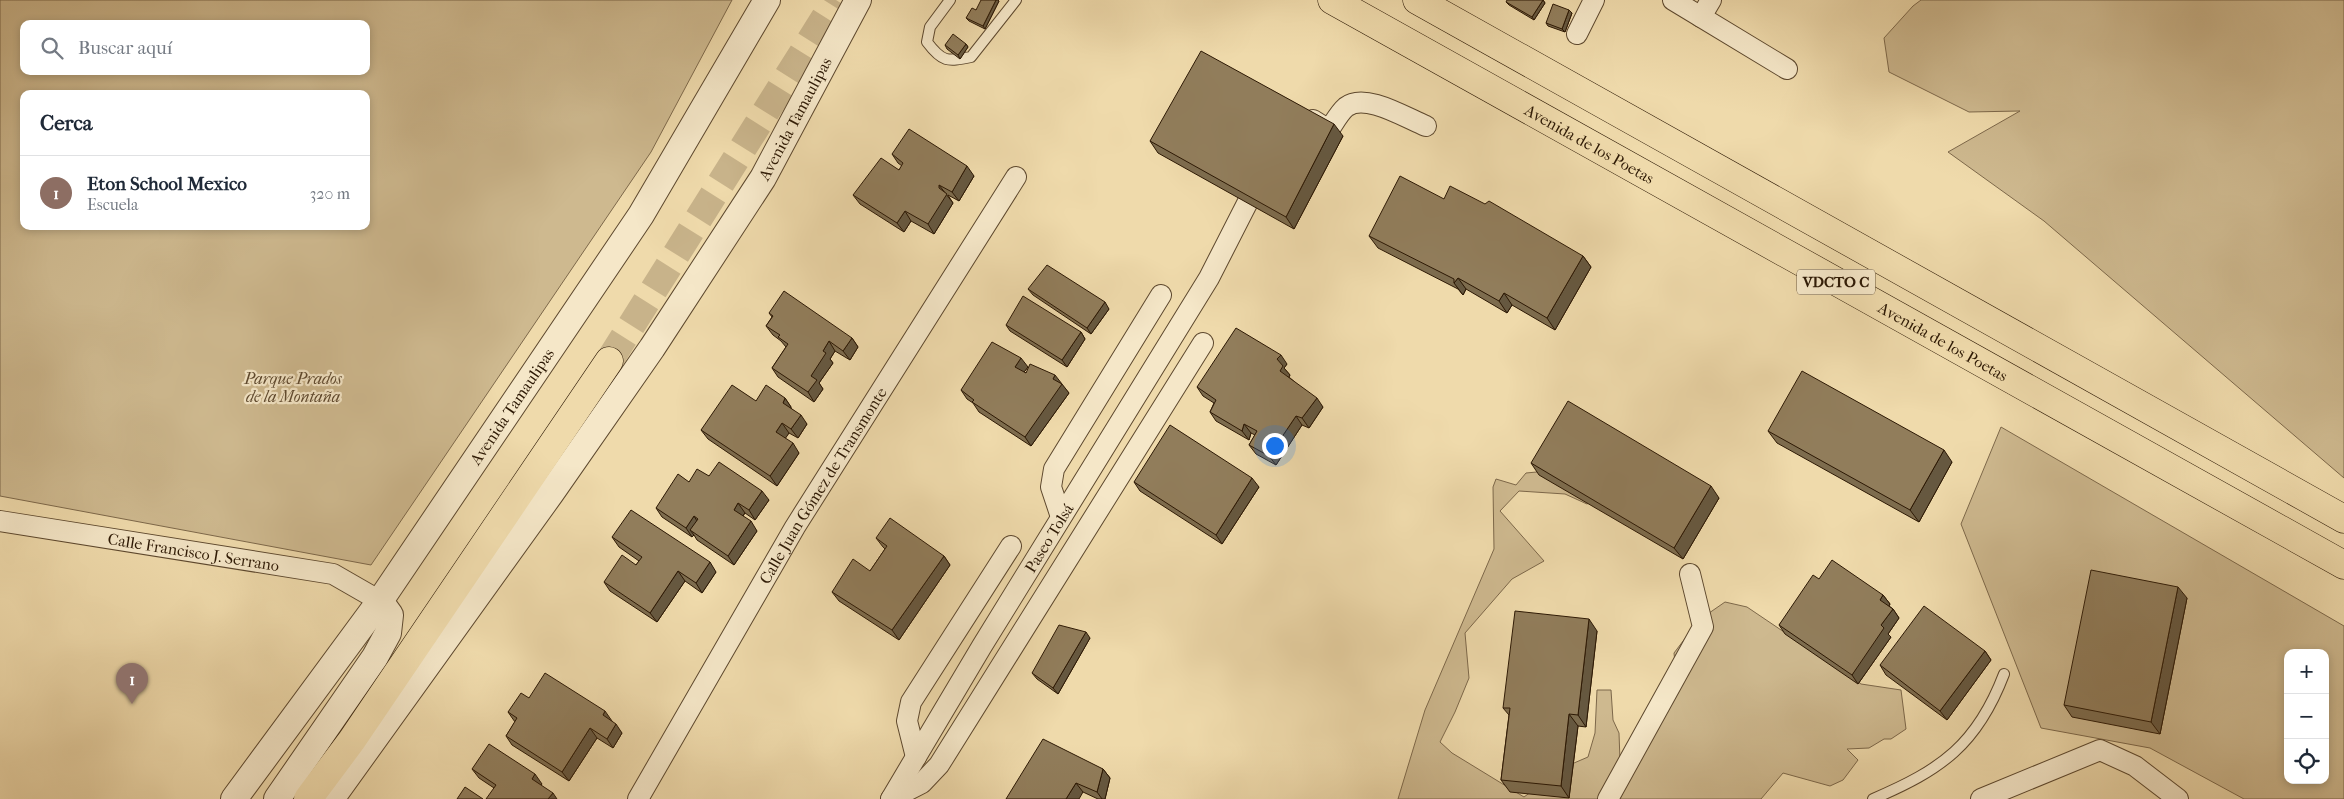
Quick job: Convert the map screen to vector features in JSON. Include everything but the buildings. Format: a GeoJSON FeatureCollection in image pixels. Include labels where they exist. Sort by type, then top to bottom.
{"type":"FeatureCollection","features":[{"type":"Feature","properties":{"kind":"highway","name":"Avenida de los Poetas"},"geometry":{"type":"LineString","coordinates":[[1332,0],[2342,564]]}},
{"type":"Feature","properties":{"kind":"highway","name":"VDCTO C"},"geometry":{"type":"LineString","coordinates":[[1417,0],[2344,519]]}},
{"type":"Feature","properties":{"kind":"highway"},"geometry":{"type":"LineString","coordinates":[[308,799],[352,740],[609,361]]}},
{"type":"Feature","properties":{"kind":"street","name":"Avenida Tamaulipas"},"geometry":{"type":"LineString","coordinates":[[234,799],[380,601],[641,215],[767,0]]}},
{"type":"Feature","properties":{"kind":"street","name":"Avenida Tamaulipas"},"geometry":{"type":"LineString","coordinates":[[331,799],[552,493],[652,348],[763,178],[858,0]]}},
{"type":"Feature","properties":{"kind":"street"},"geometry":{"type":"LineString","coordinates":[[1577,34],[1594,0]]}},
{"type":"Feature","properties":{"kind":"street"},"geometry":{"type":"LineString","coordinates":[[1673,0],[1706,8],[1787,69]]}},
{"type":"Feature","properties":{"kind":"street"},"geometry":{"type":"LineString","coordinates":[[1296,110],[1329,130],[1344,108],[1355,102],[1367,101],[1426,126]]}},
{"type":"Feature","properties":{"kind":"street","name":"Paseo Tolsá"},"geometry":{"type":"LineString","coordinates":[[891,799],[1061,517],[1209,278],[1269,160]]}},
{"type":"Feature","properties":{"kind":"street","name":"Calle Juan Gómez de Transmonte"},"geometry":{"type":"LineString","coordinates":[[638,799],[795,527],[1016,177]]}},
{"type":"Feature","properties":{"kind":"street"},"geometry":{"type":"LineString","coordinates":[[1061,517],[1051,487],[1054,469],[1161,295]]}},
{"type":"Feature","properties":{"kind":"street"},"geometry":{"type":"LineString","coordinates":[[891,799],[922,783],[939,765],[1203,343]]}},
{"type":"Feature","properties":{"kind":"street","name":"Calle Francisco J. Serrano"},"geometry":{"type":"LineString","coordinates":[[0,521],[333,574],[380,601]]}},
{"type":"Feature","properties":{"kind":"street"},"geometry":{"type":"LineString","coordinates":[[916,757],[907,721],[911,702],[1011,546]]}},
{"type":"Feature","properties":{"kind":"street"},"geometry":{"type":"LineString","coordinates":[[1608,799],[1703,627],[1690,574]]}},
{"type":"Feature","properties":{"kind":"street"},"geometry":{"type":"LineString","coordinates":[[277,799],[375,656],[388,633],[390,615],[380,601]]}},
{"type":"Feature","properties":{"kind":"street"},"geometry":{"type":"LineString","coordinates":[[1981,799],[2100,750],[2135,766],[2178,799]]}},
{"type":"Feature","properties":{"kind":"lane"},"geometry":{"type":"LineString","coordinates":[[950,0],[930,27],[927,42],[938,56],[951,61],[971,57],[1016,0]]}},
{"type":"Feature","properties":{"kind":"lane"},"geometry":{"type":"LineString","coordinates":[[1873,799],[1934,769],[1955,752],[1979,725],[1993,703],[2004,674]]}},
{"type":"Feature","properties":{"kind":"green space","name":"Parque Prados de la Montaña"},"geometry":{"type":"Polygon","coordinates":[[[0,0],[732,0],[651,152],[371,565],[0,496],[0,0]]]}},
{"type":"Feature","properties":{"kind":"green space"},"geometry":{"type":"Polygon","coordinates":[[[1921,0],[2344,0],[2344,478],[2044,221],[1948,152],[2020,111],[1969,112],[1889,72],[1884,38],[1913,6],[1921,0]]]}},
{"type":"Feature","properties":{"kind":"green space"},"geometry":{"type":"Polygon","coordinates":[[[2001,427],[2344,626],[2344,799],[2244,799],[2150,748],[2041,728],[1961,524],[2001,427]]]}},
{"type":"Feature","properties":{"kind":"green space"},"geometry":{"type":"Polygon","coordinates":[[[1558,470],[1599,497],[1587,504],[1565,494],[1519,491],[1500,511],[1544,561],[1512,579],[1465,633],[1469,678],[1440,742],[1452,753],[1524,797],[1567,766],[1588,757],[1595,733],[1597,690],[1611,690],[1613,720],[1619,733],[1620,761],[1676,674],[1674,653],[1699,620],[1725,602],[1747,607],[1861,684],[1901,690],[1906,729],[1891,739],[1884,739],[1869,748],[1847,749],[1858,760],[1843,780],[1830,786],[1783,773],[1761,799],[1398,799],[1425,710],[1494,549],[1493,487],[1496,479],[1516,485],[1526,473],[1558,470]]]}},
{"type":"Feature","properties":{"kind":"tunnel"},"geometry":{"type":"LineString","coordinates":[[609,361],[836,0]]}},
{"type":"Feature","properties":{"kind":"place","name":"Eton School Mexico"},"geometry":{"type":"Point","coordinates":[132,704]}}]}
